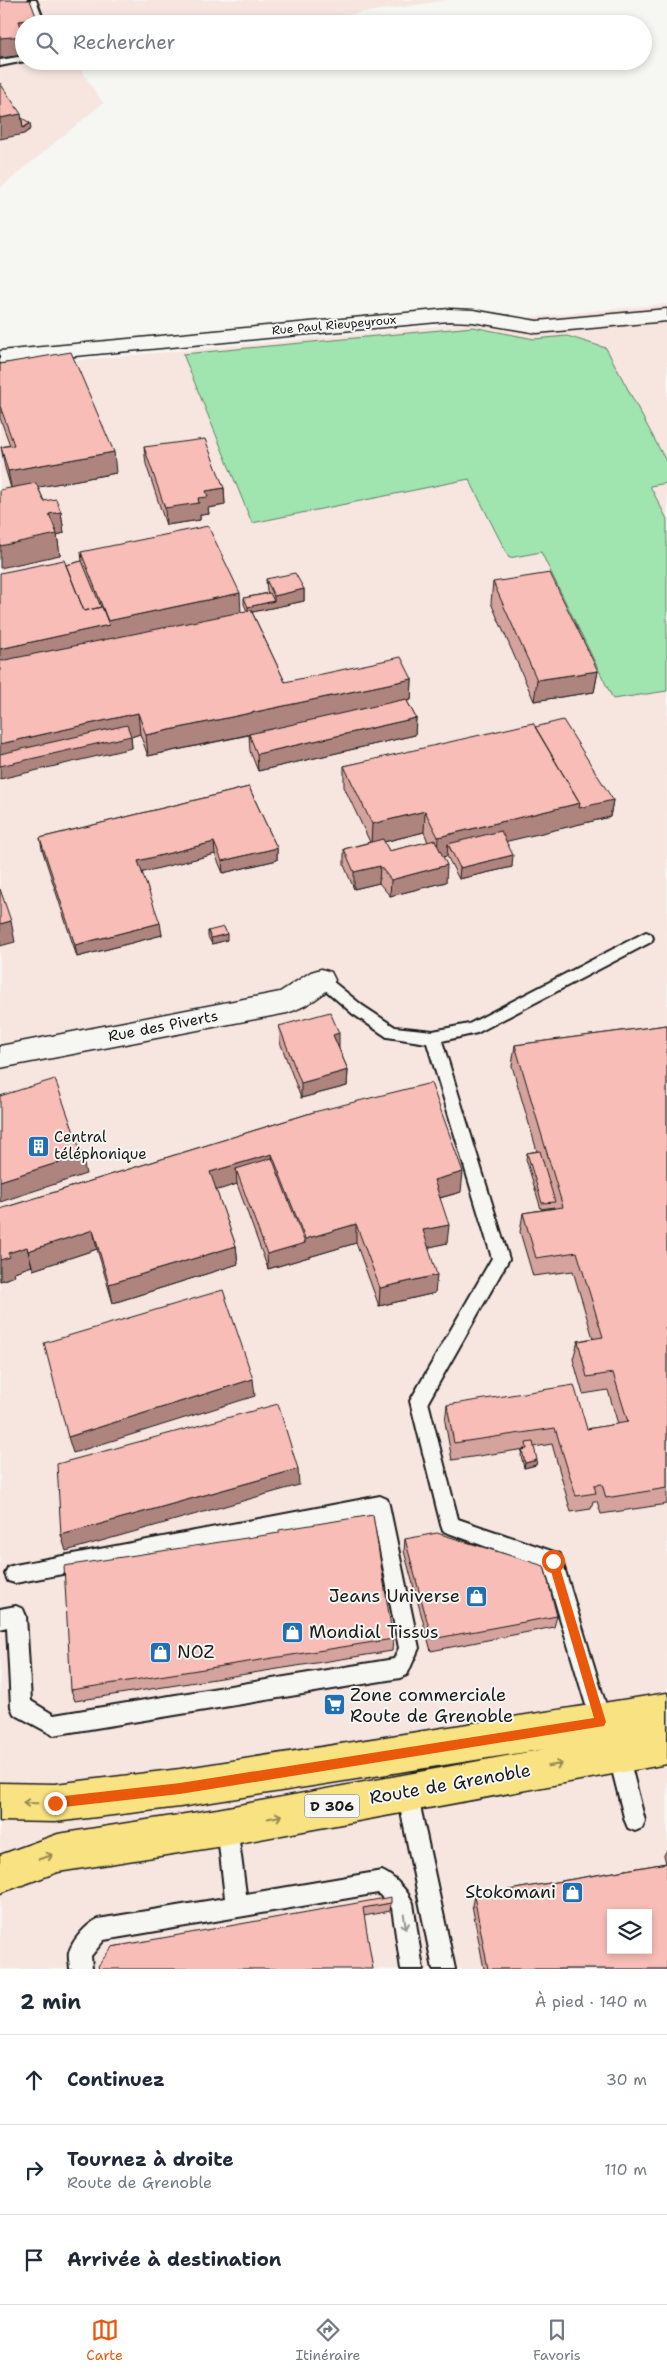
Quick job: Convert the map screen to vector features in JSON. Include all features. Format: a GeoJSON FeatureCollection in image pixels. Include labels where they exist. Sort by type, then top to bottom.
{"type":"FeatureCollection","features":[{"type":"Feature","properties":{"kind":"main road","name":"Route de Grenoble"},"geometry":{"type":"LineString","coordinates":[[0,1874],[58,1853],[227,1826],[407,1792],[609,1738],[667,1711]]}},
{"type":"Feature","properties":{"kind":"main road","name":"Route de Grenoble"},"geometry":{"type":"LineString","coordinates":[[0,1802],[55,1803],[609,1738],[667,1746]]}},
{"type":"Feature","properties":{"kind":"street","name":"Rue Paul Rieupeyroux"},"geometry":{"type":"LineString","coordinates":[[0,357],[448,314],[473,316],[537,327],[667,315]]}},
{"type":"Feature","properties":{"kind":"street","name":"Rue des Piverts"},"geometry":{"type":"LineString","coordinates":[[0,1057],[287,1002],[321,980]]}},
{"type":"Feature","properties":{"kind":"lane"},"geometry":{"type":"LineString","coordinates":[[32,0],[38,15]]}},
{"type":"Feature","properties":{"kind":"lane"},"geometry":{"type":"LineString","coordinates":[[0,63],[15,60]]}},
{"type":"Feature","properties":{"kind":"lane"},"geometry":{"type":"LineString","coordinates":[[321,980],[358,1010],[392,1033],[433,1038],[472,1029],[646,938]]}},
{"type":"Feature","properties":{"kind":"lane"},"geometry":{"type":"LineString","coordinates":[[433,1038],[501,1259],[419,1401],[430,1453],[450,1525],[553,1561],[635,1821]]}},
{"type":"Feature","properties":{"kind":"lane"},"geometry":{"type":"LineString","coordinates":[[0,1619],[16,1616],[20,1707],[53,1725],[400,1668],[409,1648],[380,1505],[15,1574]]}},
{"type":"Feature","properties":{"kind":"lane"},"geometry":{"type":"LineString","coordinates":[[407,1792],[434,1911],[444,1969]]}},
{"type":"Feature","properties":{"kind":"lane"},"geometry":{"type":"LineString","coordinates":[[227,1826],[237,1906]]}},
{"type":"Feature","properties":{"kind":"lane"},"geometry":{"type":"LineString","coordinates":[[81,1969],[80,1953],[98,1930],[382,1882],[402,1903],[412,1969]]}},
{"type":"Feature","properties":{"kind":"shaded area"},"geometry":{"type":"Polygon","coordinates":[[[0,0],[448,0],[347,15],[15,15],[15,70],[81,70],[103,103],[0,188],[0,0]]]}},
{"type":"Feature","properties":{"kind":"shaded area"},"geometry":{"type":"Polygon","coordinates":[[[667,304],[667,1969],[0,1969],[0,368],[667,304]]]}},
{"type":"Feature","properties":{"kind":"green space"},"geometry":{"type":"Polygon","coordinates":[[[473,327],[534,339],[567,336],[606,348],[667,463],[667,483],[650,486],[667,519],[667,691],[613,699],[541,552],[509,558],[469,479],[252,523],[183,354],[473,327]]]}},
{"type":"Feature","properties":{"kind":"building"},"geometry":{"type":"Polygon","coordinates":[[[0,0],[30,0],[36,15],[15,15],[15,37],[0,38],[0,0]]]}},
{"type":"Feature","properties":{"kind":"building"},"geometry":{"type":"Polygon","coordinates":[[[0,83],[21,114],[0,118],[0,83]]]}},
{"type":"Feature","properties":{"kind":"building"},"geometry":{"type":"Polygon","coordinates":[[[22,118],[30,123],[23,128],[22,118]]]}},
{"type":"Feature","properties":{"kind":"building"},"geometry":{"type":"Polygon","coordinates":[[[71,352],[114,452],[8,471],[1,447],[14,445],[0,406],[0,364],[71,352]]]}},
{"type":"Feature","properties":{"kind":"building"},"geometry":{"type":"Polygon","coordinates":[[[205,439],[224,488],[206,491],[208,497],[198,498],[199,503],[165,508],[144,447],[205,439]]]}},
{"type":"Feature","properties":{"kind":"building"},"geometry":{"type":"Polygon","coordinates":[[[36,483],[44,501],[56,499],[61,512],[49,514],[57,534],[0,546],[0,490],[36,483]]]}},
{"type":"Feature","properties":{"kind":"building"},"geometry":{"type":"Polygon","coordinates":[[[208,526],[240,593],[108,621],[81,552],[208,526]]]}},
{"type":"Feature","properties":{"kind":"building"},"geometry":{"type":"Polygon","coordinates":[[[64,560],[84,611],[102,607],[109,625],[0,649],[0,573],[64,560]]]}},
{"type":"Feature","properties":{"kind":"building"},"geometry":{"type":"Polygon","coordinates":[[[82,561],[101,607],[84,611],[66,565],[82,561]]]}},
{"type":"Feature","properties":{"kind":"building"},"geometry":{"type":"Polygon","coordinates":[[[295,573],[304,589],[274,596],[266,579],[295,573]]]}},
{"type":"Feature","properties":{"kind":"building"},"geometry":{"type":"Polygon","coordinates":[[[550,573],[598,671],[537,680],[493,582],[550,573]]]}},
{"type":"Feature","properties":{"kind":"building"},"geometry":{"type":"Polygon","coordinates":[[[270,593],[274,601],[248,607],[244,598],[270,593]]]}},
{"type":"Feature","properties":{"kind":"building"},"geometry":{"type":"Polygon","coordinates":[[[251,610],[285,682],[401,657],[412,679],[146,735],[138,713],[0,744],[0,661],[251,610]]]}},
{"type":"Feature","properties":{"kind":"building"},"geometry":{"type":"Polygon","coordinates":[[[406,699],[416,718],[257,754],[249,734],[406,699]]]}},
{"type":"Feature","properties":{"kind":"building"},"geometry":{"type":"Polygon","coordinates":[[[563,720],[613,800],[579,808],[580,803],[535,727],[563,720]]]}},
{"type":"Feature","properties":{"kind":"building"},"geometry":{"type":"Polygon","coordinates":[[[533,723],[580,803],[438,837],[425,811],[372,824],[344,766],[533,723]]]}},
{"type":"Feature","properties":{"kind":"building"},"geometry":{"type":"Polygon","coordinates":[[[127,725],[131,736],[0,766],[0,754],[127,725]]]}},
{"type":"Feature","properties":{"kind":"building"},"geometry":{"type":"Polygon","coordinates":[[[249,787],[277,848],[222,861],[214,842],[138,861],[160,923],[75,945],[40,838],[249,787]]]}},
{"type":"Feature","properties":{"kind":"building"},"geometry":{"type":"Polygon","coordinates":[[[501,831],[513,855],[460,868],[448,844],[501,831]]]}},
{"type":"Feature","properties":{"kind":"building"},"geometry":{"type":"Polygon","coordinates":[[[383,839],[389,851],[435,840],[447,865],[391,880],[380,866],[354,872],[344,849],[383,839]]]}},
{"type":"Feature","properties":{"kind":"building"},"geometry":{"type":"Polygon","coordinates":[[[0,889],[11,921],[0,924],[0,889]]]}},
{"type":"Feature","properties":{"kind":"building"},"geometry":{"type":"Polygon","coordinates":[[[224,927],[227,934],[211,938],[208,931],[224,927]]]}},
{"type":"Feature","properties":{"kind":"building"},"geometry":{"type":"Polygon","coordinates":[[[330,1012],[339,1033],[333,1035],[348,1070],[301,1083],[279,1026],[330,1012]]]}},
{"type":"Feature","properties":{"kind":"building"},"geometry":{"type":"Polygon","coordinates":[[[667,1025],[667,1327],[665,1327],[667,1334],[667,1488],[606,1498],[602,1484],[594,1485],[596,1493],[576,1496],[555,1428],[454,1443],[447,1405],[574,1385],[587,1429],[628,1422],[613,1373],[587,1377],[578,1341],[603,1337],[577,1252],[536,1258],[523,1213],[563,1207],[515,1045],[667,1025]]]}},
{"type":"Feature","properties":{"kind":"building","name":"Central téléphonique"},"geometry":{"type":"Polygon","coordinates":[[[55,1079],[82,1155],[0,1181],[0,1096],[55,1079]]]}},
{"type":"Feature","properties":{"kind":"building"},"geometry":{"type":"Polygon","coordinates":[[[431,1083],[463,1172],[434,1180],[449,1225],[423,1230],[437,1275],[380,1288],[356,1224],[305,1239],[272,1154],[210,1172],[236,1246],[109,1284],[93,1230],[28,1251],[27,1247],[8,1253],[10,1257],[0,1260],[0,1209],[314,1112],[431,1083]]]}},
{"type":"Feature","properties":{"kind":"building"},"geometry":{"type":"Polygon","coordinates":[[[540,1151],[555,1202],[542,1203],[527,1153],[540,1151]]]}},
{"type":"Feature","properties":{"kind":"building"},"geometry":{"type":"Polygon","coordinates":[[[272,1158],[305,1243],[267,1254],[236,1169],[272,1158]]]}},
{"type":"Feature","properties":{"kind":"building"},"geometry":{"type":"Polygon","coordinates":[[[223,1290],[253,1379],[68,1437],[44,1343],[223,1290]]]}},
{"type":"Feature","properties":{"kind":"building"},"geometry":{"type":"Polygon","coordinates":[[[278,1404],[298,1469],[61,1535],[57,1464],[278,1404]]]}},
{"type":"Feature","properties":{"kind":"building"},"geometry":{"type":"Polygon","coordinates":[[[533,1442],[537,1460],[525,1463],[522,1450],[527,1449],[526,1443],[533,1442]]]}},
{"type":"Feature","properties":{"kind":"building"},"geometry":{"type":"Polygon","coordinates":[[[373,1515],[393,1639],[71,1690],[64,1566],[279,1533],[279,1530],[373,1515]]]}},
{"type":"Feature","properties":{"kind":"building"},"geometry":{"type":"Polygon","coordinates":[[[437,1533],[544,1566],[557,1616],[432,1639],[405,1539],[437,1533]]]}},
{"type":"Feature","properties":{"kind":"building"},"geometry":{"type":"Polygon","coordinates":[[[667,1863],[667,1969],[488,1969],[474,1896],[667,1863]]]}},
{"type":"Feature","properties":{"kind":"building"},"geometry":{"type":"Polygon","coordinates":[[[391,1897],[391,1903],[363,1908],[373,1969],[99,1969],[98,1966],[112,1947],[391,1897]]]}},
{"type":"Feature","properties":{"kind":"place","name":"Central téléphonique"},"geometry":{"type":"Point","coordinates":[38,1146]}},
{"type":"Feature","properties":{"kind":"place","name":"Jeans Universe"},"geometry":{"type":"Point","coordinates":[476,1596]}},
{"type":"Feature","properties":{"kind":"place","name":"Mondial Tissus"},"geometry":{"type":"Point","coordinates":[293,1632]}},
{"type":"Feature","properties":{"kind":"place","name":"NOZ"},"geometry":{"type":"Point","coordinates":[161,1652]}},
{"type":"Feature","properties":{"kind":"place","name":"Zone commerciale Route de Grenoble"},"geometry":{"type":"Point","coordinates":[334,1705]}},
{"type":"Feature","properties":{"kind":"place","name":"Stokomani"},"geometry":{"type":"Point","coordinates":[572,1892]}},
{"type":"Feature","properties":{"kind":"route"},"geometry":{"type":"LineString","coordinates":[[55,1803],[180,1788],[600,1722],[553,1561]]}}]}
